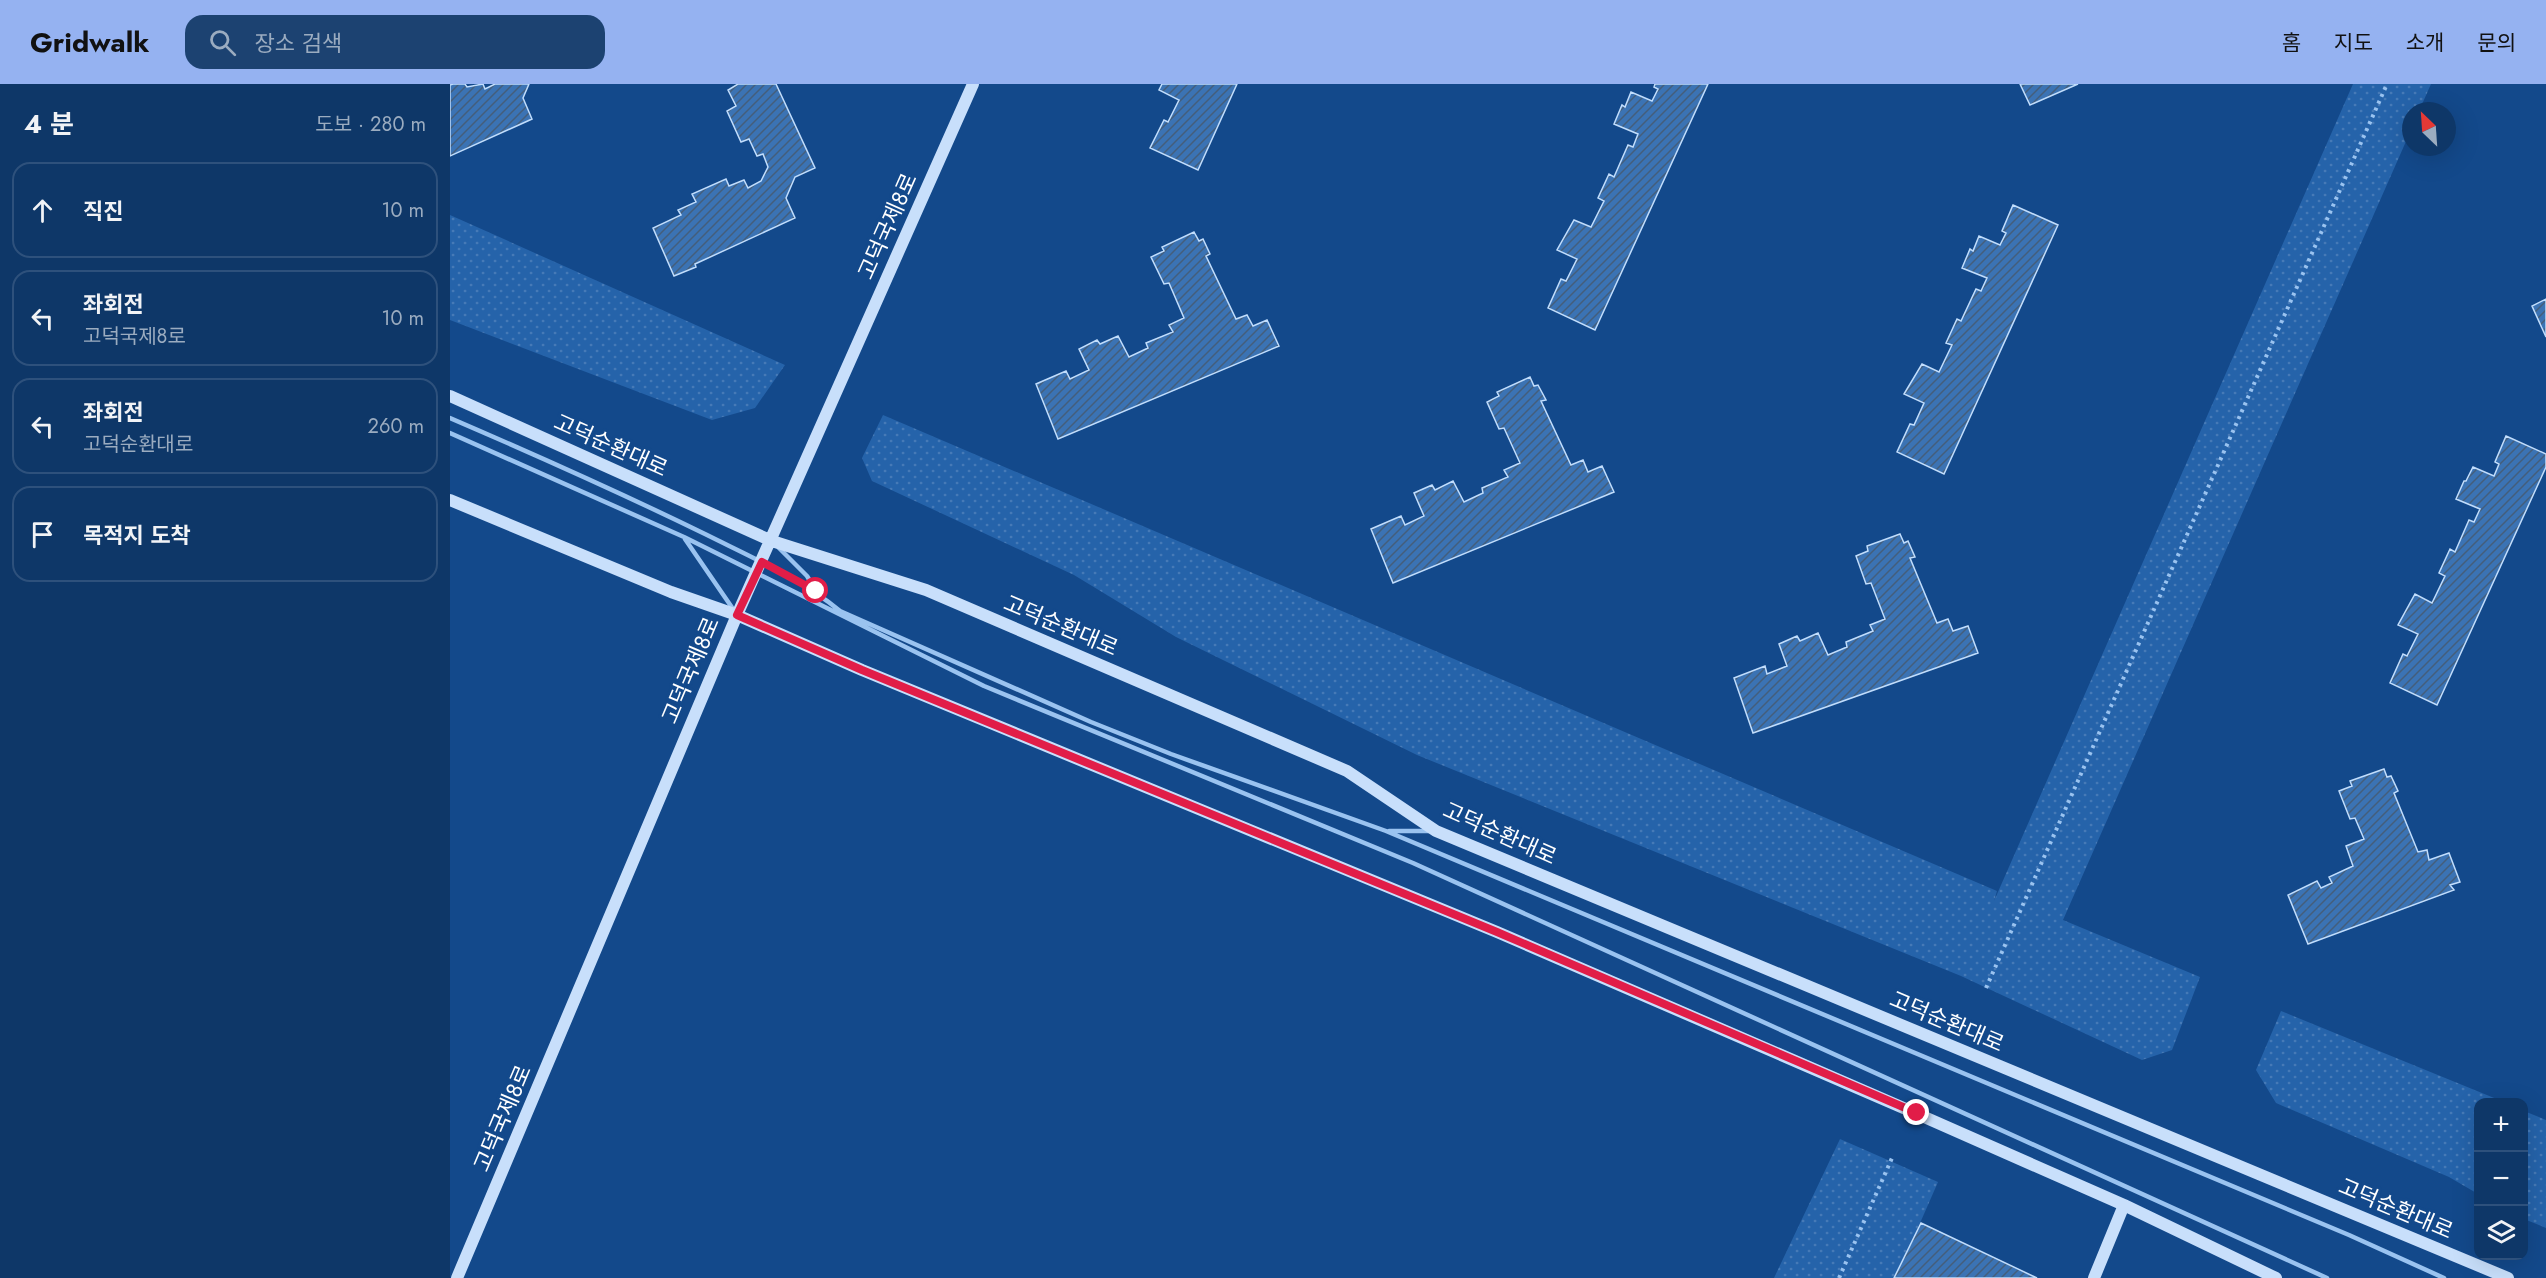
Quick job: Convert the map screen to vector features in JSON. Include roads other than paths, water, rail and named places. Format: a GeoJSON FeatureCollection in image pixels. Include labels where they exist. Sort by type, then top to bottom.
{"type":"FeatureCollection","features":[{"type":"Feature","properties":{"kind":"street","name":"고덕국제8로"},"geometry":{"type":"LineString","coordinates":[[458,1278],[737,615],[772,541],[973,84]]}},
{"type":"Feature","properties":{"kind":"street","name":"고덕순환대로"},"geometry":{"type":"LineString","coordinates":[[450,396],[772,541],[926,590],[1347,771],[1436,831],[2508,1278]]}},
{"type":"Feature","properties":{"kind":"street"},"geometry":{"type":"LineString","coordinates":[[450,500],[671,592],[737,615],[862,670],[1497,932],[2124,1206],[2276,1278]]}},
{"type":"Feature","properties":{"kind":"street"},"geometry":{"type":"LineString","coordinates":[[2094,1278],[2124,1206]]}},
{"type":"Feature","properties":{"kind":"lane"},"geometry":{"type":"LineString","coordinates":[[450,418],[603,484],[762,562],[816,591],[840,611],[1014,690],[1171,754],[1386,831],[2349,1235],[2444,1278]]}},
{"type":"Feature","properties":{"kind":"lane"},"geometry":{"type":"LineString","coordinates":[[450,433],[684,537],[755,575],[984,686],[1413,863],[2326,1278]]}},
{"type":"Feature","properties":{"kind":"lane"},"geometry":{"type":"LineString","coordinates":[[684,537],[737,615]]}},
{"type":"Feature","properties":{"kind":"lane"},"geometry":{"type":"LineString","coordinates":[[772,541],[807,576],[816,591]]}},
{"type":"Feature","properties":{"kind":"lane"},"geometry":{"type":"LineString","coordinates":[[1386,831],[1436,831]]}}]}
